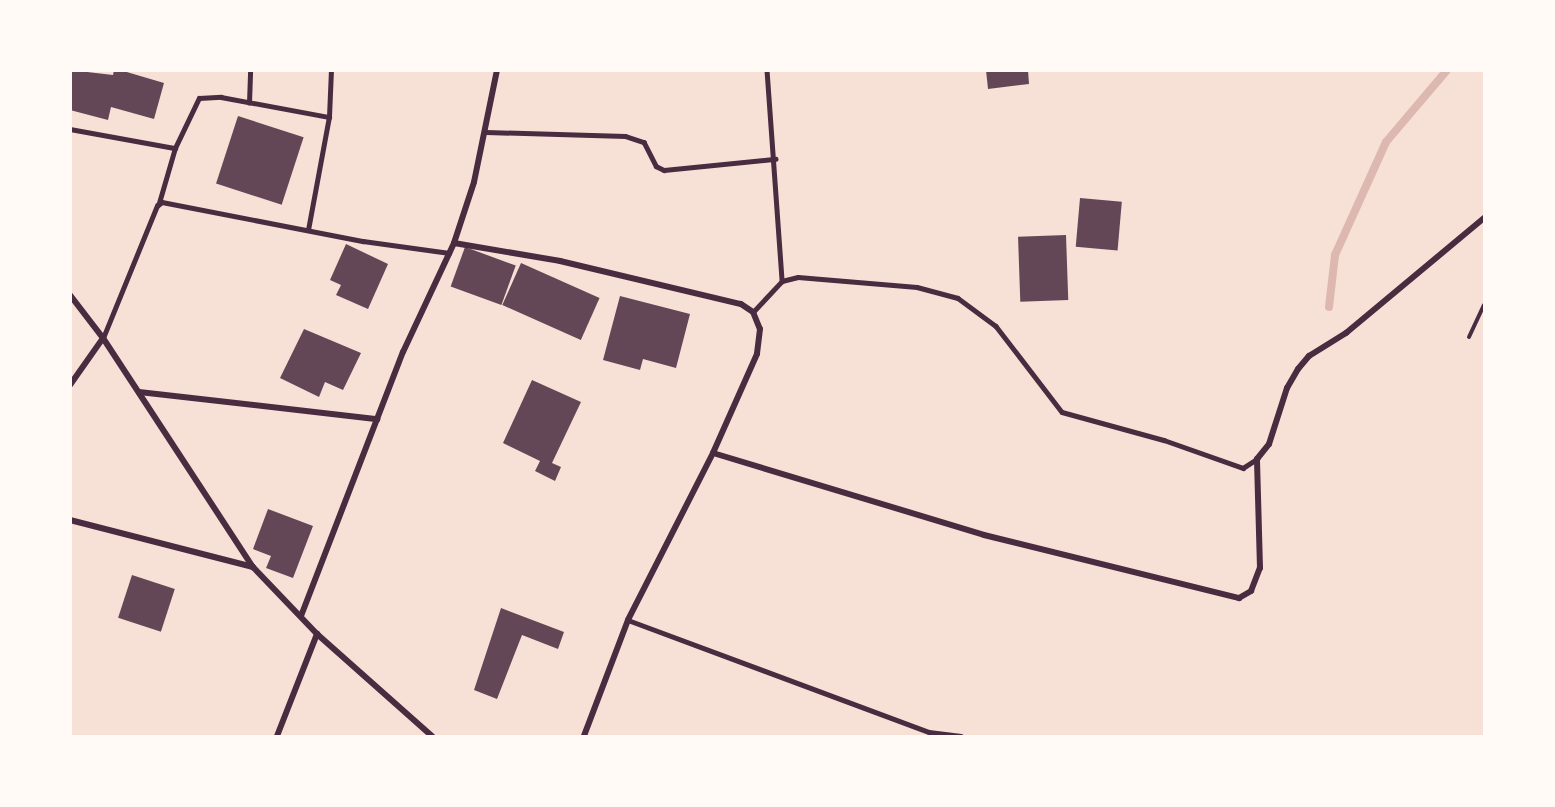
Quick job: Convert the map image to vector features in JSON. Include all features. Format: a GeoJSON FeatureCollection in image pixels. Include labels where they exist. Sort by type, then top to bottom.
{"type":"FeatureCollection","features":[{"type":"Feature","properties":{"kind":"street"},"geometry":{"type":"LineString","coordinates":[[301,616],[403,352],[454,243],[486,132],[497,70]]}},
{"type":"Feature","properties":{"kind":"street"},"geometry":{"type":"LineString","coordinates":[[713,453],[984,535],[1239,598],[1251,591],[1260,568],[1257,459],[1269,444],[1287,388],[1309,356],[1346,333],[1485,218]]}},
{"type":"Feature","properties":{"kind":"street"},"geometry":{"type":"LineString","coordinates":[[454,243],[570,263],[724,299],[753,312],[760,329],[757,354],[713,453],[628,620],[584,736]]}},
{"type":"Feature","properties":{"kind":"street"},"geometry":{"type":"LineString","coordinates":[[70,295],[103,338],[253,567],[317,634],[432,736]]}},
{"type":"Feature","properties":{"kind":"street"},"geometry":{"type":"LineString","coordinates":[[70,386],[103,338]]}},
{"type":"Feature","properties":{"kind":"street"},"geometry":{"type":"LineString","coordinates":[[139,392],[377,419]]}},
{"type":"Feature","properties":{"kind":"street"},"geometry":{"type":"LineString","coordinates":[[70,520],[253,567]]}},
{"type":"Feature","properties":{"kind":"street"},"geometry":{"type":"LineString","coordinates":[[278,736],[317,634]]}},
{"type":"Feature","properties":{"kind":"lane"},"geometry":{"type":"LineString","coordinates":[[249,103],[250,70]]}},
{"type":"Feature","properties":{"kind":"lane"},"geometry":{"type":"LineString","coordinates":[[308,230],[329,117],[331,70]]}},
{"type":"Feature","properties":{"kind":"lane"},"geometry":{"type":"LineString","coordinates":[[767,70],[776,159],[783,281]]}},
{"type":"Feature","properties":{"kind":"lane"},"geometry":{"type":"LineString","coordinates":[[103,338],[159,203],[175,148],[199,98],[249,103],[329,117]]}},
{"type":"Feature","properties":{"kind":"lane"},"geometry":{"type":"LineString","coordinates":[[70,129],[175,148]]}},
{"type":"Feature","properties":{"kind":"lane"},"geometry":{"type":"LineString","coordinates":[[486,132],[625,136],[644,142],[656,166],[664,170],[776,159]]}},
{"type":"Feature","properties":{"kind":"lane"},"geometry":{"type":"LineString","coordinates":[[159,203],[173,203],[308,230],[449,254]]}},
{"type":"Feature","properties":{"kind":"lane"},"geometry":{"type":"LineString","coordinates":[[753,312],[783,281],[798,277],[916,287],[958,298],[996,326],[1062,412],[1164,440],[1243,468],[1257,459]]}},
{"type":"Feature","properties":{"kind":"lane"},"geometry":{"type":"LineString","coordinates":[[628,620],[929,732],[961,736]]}},
{"type":"Feature","properties":{"kind":"path"},"geometry":{"type":"LineString","coordinates":[[1468,337],[1485,305]]}},
{"type":"Feature","properties":{"kind":"building"},"geometry":{"type":"Polygon","coordinates":[[[70,70],[113,75],[114,70],[120,70],[164,83],[154,119],[111,107],[108,120],[70,110],[70,70]]]}},
{"type":"Feature","properties":{"kind":"building"},"geometry":{"type":"Polygon","coordinates":[[[986,70],[1028,70],[1029,84],[988,89],[986,70]]]}},
{"type":"Feature","properties":{"kind":"building"},"geometry":{"type":"Polygon","coordinates":[[[238,116],[304,137],[282,205],[216,184],[238,116]]]}},
{"type":"Feature","properties":{"kind":"building"},"geometry":{"type":"Polygon","coordinates":[[[1080,198],[1122,202],[1118,250],[1076,247],[1080,198]]]}},
{"type":"Feature","properties":{"kind":"building"},"geometry":{"type":"Polygon","coordinates":[[[1066,235],[1068,300],[1020,302],[1018,237],[1066,235]]]}},
{"type":"Feature","properties":{"kind":"building"},"geometry":{"type":"Polygon","coordinates":[[[346,244],[388,264],[368,309],[336,295],[341,285],[330,280],[346,244]]]}},
{"type":"Feature","properties":{"kind":"building"},"geometry":{"type":"Polygon","coordinates":[[[465,247],[516,265],[501,305],[451,286],[465,247]]]}},
{"type":"Feature","properties":{"kind":"building"},"geometry":{"type":"Polygon","coordinates":[[[521,263],[600,298],[581,340],[502,305],[521,263]]]}},
{"type":"Feature","properties":{"kind":"building"},"geometry":{"type":"Polygon","coordinates":[[[620,296],[690,314],[676,368],[643,359],[640,370],[603,360],[620,296]]]}},
{"type":"Feature","properties":{"kind":"building"},"geometry":{"type":"Polygon","coordinates":[[[304,329],[361,353],[343,390],[325,382],[319,397],[280,378],[304,329]]]}},
{"type":"Feature","properties":{"kind":"building"},"geometry":{"type":"Polygon","coordinates":[[[532,380],[581,402],[552,463],[561,467],[555,481],[535,471],[540,461],[503,443],[532,380]]]}},
{"type":"Feature","properties":{"kind":"building"},"geometry":{"type":"Polygon","coordinates":[[[268,509],[313,526],[293,578],[266,568],[271,556],[253,549],[268,509]]]}},
{"type":"Feature","properties":{"kind":"building"},"geometry":{"type":"Polygon","coordinates":[[[132,575],[175,589],[161,632],[118,618],[132,575]]]}},
{"type":"Feature","properties":{"kind":"building"},"geometry":{"type":"Polygon","coordinates":[[[501,608],[564,632],[558,649],[522,635],[497,699],[474,690],[501,608]]]}},
{"type":"Feature","properties":{"kind":"waterway"},"geometry":{"type":"LineString","coordinates":[[1329,307],[1335,255],[1386,142],[1447,70]]}}]}
